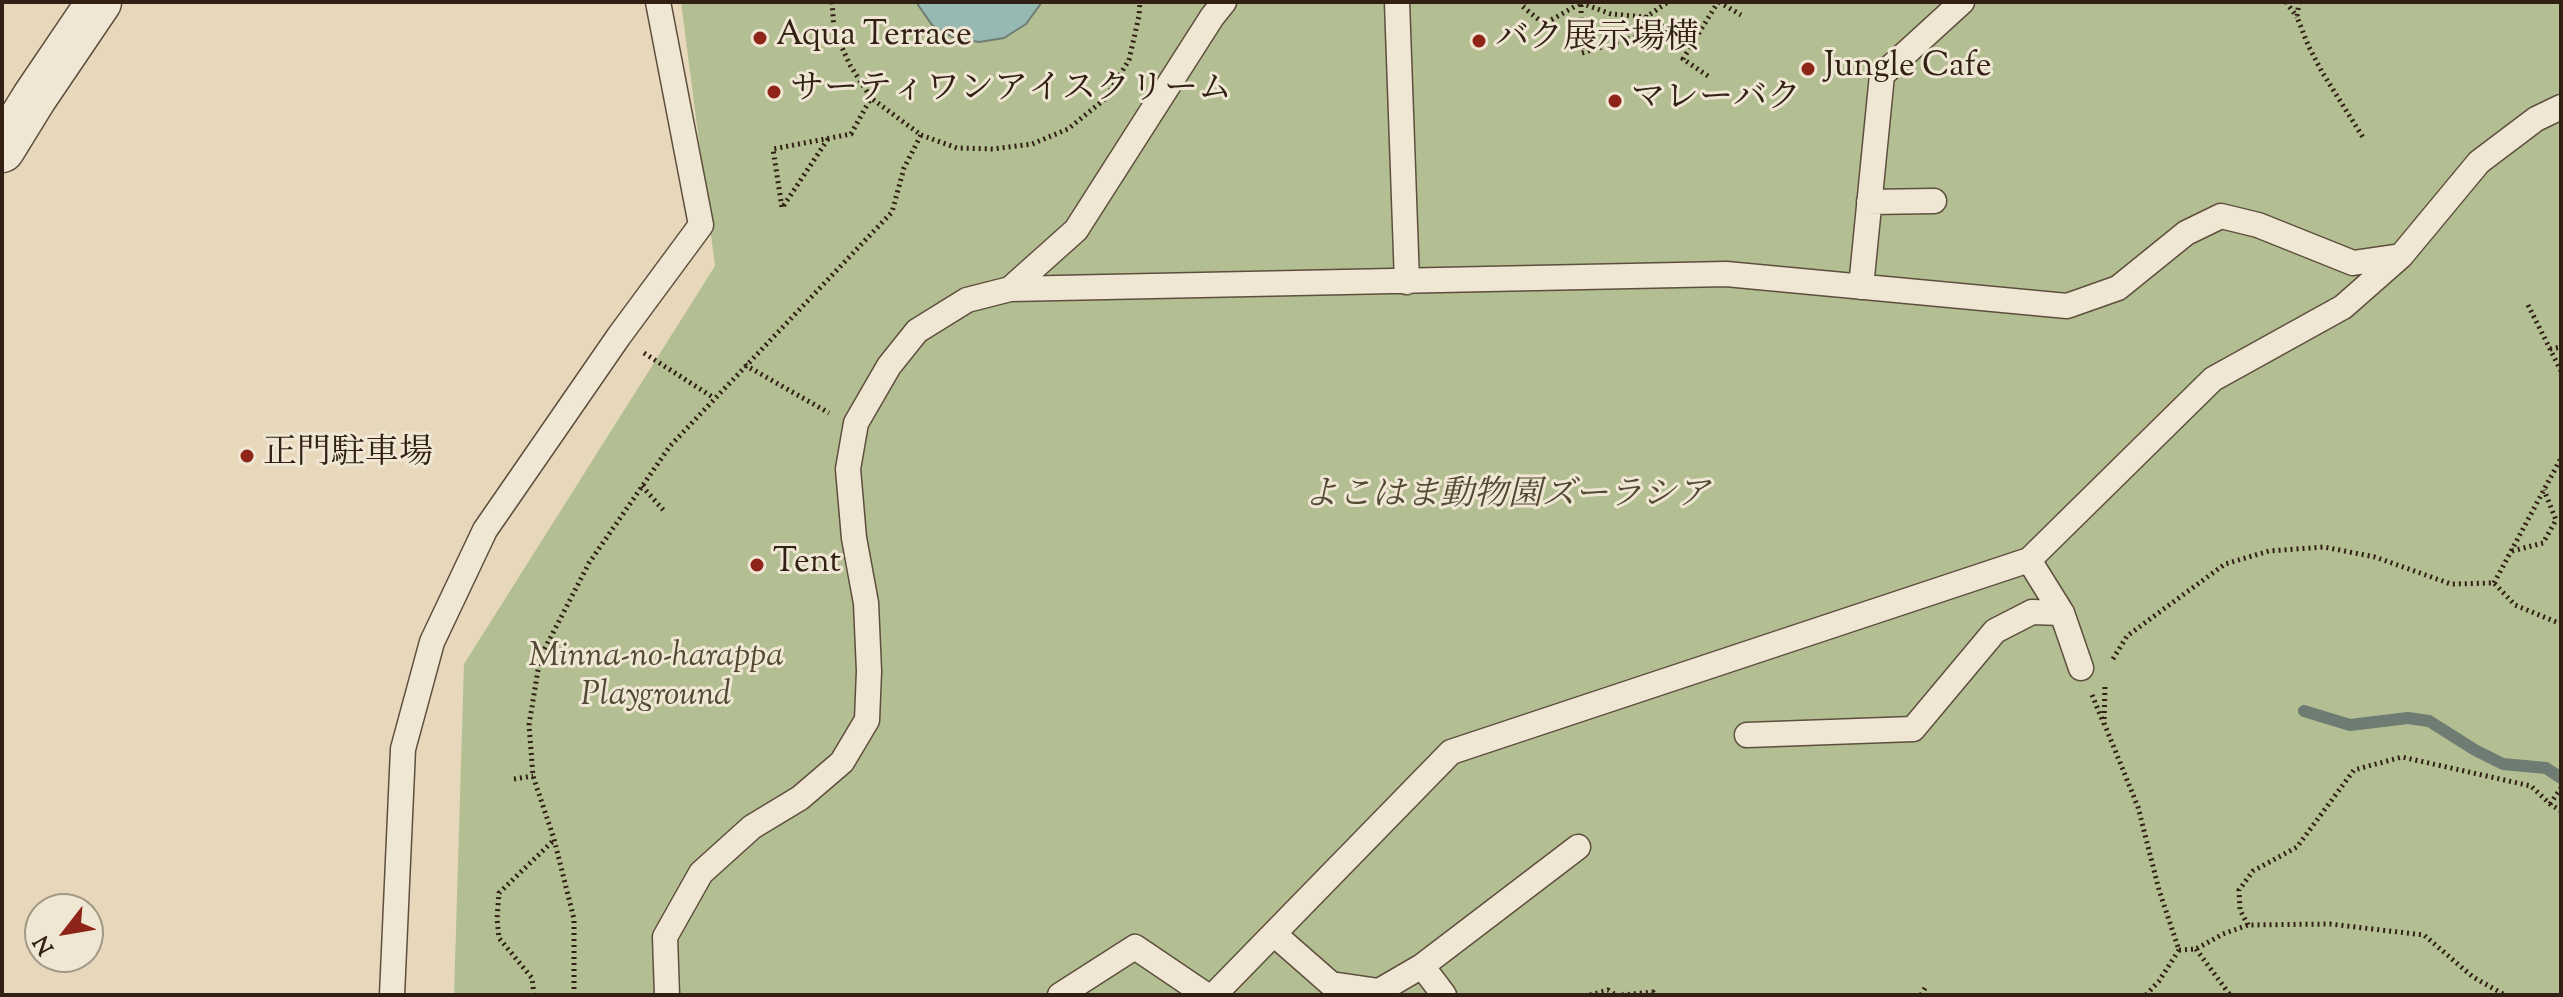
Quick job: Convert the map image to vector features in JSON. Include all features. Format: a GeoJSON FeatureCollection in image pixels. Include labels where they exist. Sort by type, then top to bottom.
{"type":"FeatureCollection","features":[{"type":"Feature","properties":{"kind":"street"},"geometry":{"type":"LineString","coordinates":[[2,150],[99,2]]}},
{"type":"Feature","properties":{"kind":"lane"},"geometry":{"type":"LineString","coordinates":[[392,995],[403,749],[432,642],[485,530],[619,336],[701,225],[658,2]]}},
{"type":"Feature","properties":{"kind":"lane"},"geometry":{"type":"LineString","coordinates":[[1397,2],[1407,282]]}},
{"type":"Feature","properties":{"kind":"lane"},"geometry":{"type":"LineString","coordinates":[[1861,287],[1882,75],[1962,2]]}},
{"type":"Feature","properties":{"kind":"lane"},"geometry":{"type":"LineString","coordinates":[[1010,289],[1076,230],[1214,7]]}},
{"type":"Feature","properties":{"kind":"lane"},"geometry":{"type":"LineString","coordinates":[[1214,995],[1451,752],[2029,560],[2213,379],[2343,307],[2401,256],[2479,162],[2536,119],[2561,107]]}},
{"type":"Feature","properties":{"kind":"lane"},"geometry":{"type":"LineString","coordinates":[[1869,202],[1934,201]]}},
{"type":"Feature","properties":{"kind":"lane"},"geometry":{"type":"LineString","coordinates":[[667,995],[665,937],[701,873],[752,827],[800,798],[842,762],[867,720],[869,671],[866,603],[854,538],[848,469],[856,423],[889,366],[917,331],[967,300],[1010,289],[1726,274],[2067,306],[2118,288],[2186,233],[2221,216],[2258,225],[2353,263],[2401,256]]}},
{"type":"Feature","properties":{"kind":"lane"},"geometry":{"type":"LineString","coordinates":[[2029,560],[2062,613],[2081,668]]}},
{"type":"Feature","properties":{"kind":"lane"},"geometry":{"type":"LineString","coordinates":[[1747,735],[1913,729],[1995,631],[2032,612],[2062,613]]}},
{"type":"Feature","properties":{"kind":"lane"},"geometry":{"type":"LineString","coordinates":[[1274,934],[1331,984],[1379,991],[1422,966],[1578,847]]}},
{"type":"Feature","properties":{"kind":"lane"},"geometry":{"type":"LineString","coordinates":[[1060,995],[1135,947],[1206,995]]}},
{"type":"Feature","properties":{"kind":"lane"},"geometry":{"type":"LineString","coordinates":[[1422,966],[1444,995]]}},
{"type":"Feature","properties":{"kind":"path"},"geometry":{"type":"LineString","coordinates":[[832,2],[834,30],[850,65],[871,98],[921,135],[957,148],[993,149],[1032,144],[1068,129],[1105,99],[1129,60],[1140,2]]}},
{"type":"Feature","properties":{"kind":"path"},"geometry":{"type":"LineString","coordinates":[[1525,2],[1522,6],[1544,24],[1580,2]]}},
{"type":"Feature","properties":{"kind":"path"},"geometry":{"type":"LineString","coordinates":[[1580,2],[1611,14],[1646,17],[1692,44]]}},
{"type":"Feature","properties":{"kind":"path"},"geometry":{"type":"LineString","coordinates":[[1580,2],[1582,53],[1637,36],[1646,17],[1668,2]]}},
{"type":"Feature","properties":{"kind":"path"},"geometry":{"type":"LineString","coordinates":[[1708,76],[1683,59],[1718,2],[1741,15]]}},
{"type":"Feature","properties":{"kind":"path"},"geometry":{"type":"LineString","coordinates":[[2286,2],[2297,17],[2322,72],[2364,139]]}},
{"type":"Feature","properties":{"kind":"path"},"geometry":{"type":"LineString","coordinates":[[2297,17],[2299,2]]}},
{"type":"Feature","properties":{"kind":"path"},"geometry":{"type":"LineString","coordinates":[[828,139],[782,208],[773,149],[851,134],[871,98]]}},
{"type":"Feature","properties":{"kind":"path"},"geometry":{"type":"LineString","coordinates":[[574,995],[574,919],[554,839],[533,776],[529,725],[540,658],[589,563],[670,446],[892,212],[904,168],[921,135]]}},
{"type":"Feature","properties":{"kind":"path"},"geometry":{"type":"LineString","coordinates":[[2528,305],[2561,371]]}},
{"type":"Feature","properties":{"kind":"path"},"geometry":{"type":"LineString","coordinates":[[619,336],[714,398]]}},
{"type":"Feature","properties":{"kind":"path"},"geometry":{"type":"LineString","coordinates":[[2550,349],[2561,347]]}},
{"type":"Feature","properties":{"kind":"path"},"geometry":{"type":"LineString","coordinates":[[745,365],[834,415],[856,423]]}},
{"type":"Feature","properties":{"kind":"path"},"geometry":{"type":"LineString","coordinates":[[2494,583],[2561,458]]}},
{"type":"Feature","properties":{"kind":"path"},"geometry":{"type":"LineString","coordinates":[[642,486],[665,512]]}},
{"type":"Feature","properties":{"kind":"path"},"geometry":{"type":"LineString","coordinates":[[2511,551],[2543,543],[2556,520],[2544,489]]}},
{"type":"Feature","properties":{"kind":"path"},"geometry":{"type":"LineString","coordinates":[[2112,660],[2127,636],[2225,564],[2269,551],[2324,547],[2375,557],[2451,584],[2494,583],[2515,605],[2560,621]]}},
{"type":"Feature","properties":{"kind":"path"},"geometry":{"type":"LineString","coordinates":[[2105,684],[2104,723],[2138,807],[2159,890],[2179,950]]}},
{"type":"Feature","properties":{"kind":"path"},"geometry":{"type":"LineString","coordinates":[[2248,925],[2240,910],[2239,890],[2253,871],[2297,847],[2354,770],[2402,757],[2531,786],[2561,811]]}},
{"type":"Feature","properties":{"kind":"path"},"geometry":{"type":"LineString","coordinates":[[514,779],[533,776]]}},
{"type":"Feature","properties":{"kind":"path"},"geometry":{"type":"LineString","coordinates":[[2550,804],[2561,788]]}},
{"type":"Feature","properties":{"kind":"path"},"geometry":{"type":"LineString","coordinates":[[534,995],[532,978],[499,938],[499,893],[554,839]]}},
{"type":"Feature","properties":{"kind":"path"},"geometry":{"type":"LineString","coordinates":[[2179,950],[2196,949],[2248,925],[2330,924],[2424,935],[2473,977],[2505,995]]}},
{"type":"Feature","properties":{"kind":"path"},"geometry":{"type":"LineString","coordinates":[[2196,949],[2230,995]]}},
{"type":"Feature","properties":{"kind":"path"},"geometry":{"type":"LineString","coordinates":[[2146,995],[2179,950]]}},
{"type":"Feature","properties":{"kind":"path"},"geometry":{"type":"LineString","coordinates":[[1921,995],[1925,988]]}},
{"type":"Feature","properties":{"kind":"path"},"geometry":{"type":"LineString","coordinates":[[1590,995],[1608,990],[1619,995],[1653,992],[1654,995]]}},
{"type":"Feature","properties":{"kind":"green space","name":"よこはま動物園ズーラシア"},"geometry":{"type":"Polygon","coordinates":[[[681,2],[2561,2],[2561,995],[454,995],[464,664],[715,266],[681,2]]]}},
{"type":"Feature","properties":{"kind":"water"},"geometry":{"type":"Polygon","coordinates":[[[916,2],[1042,2],[1026,24],[1004,38],[979,42],[954,38],[932,25],[916,2]]]}},
{"type":"Feature","properties":{"kind":"waterway"},"geometry":{"type":"LineString","coordinates":[[2304,711],[2350,725],[2408,718],[2429,721],[2503,764],[2546,768],[2561,778]]}},
{"type":"Feature","properties":{"kind":"place","name":"Aqua Terrace"},"geometry":{"type":"Point","coordinates":[760,38]}},
{"type":"Feature","properties":{"kind":"place","name":"バク展示場横"},"geometry":{"type":"Point","coordinates":[1479,41]}},
{"type":"Feature","properties":{"kind":"place","name":"Jungle Cafe"},"geometry":{"type":"Point","coordinates":[1808,69]}},
{"type":"Feature","properties":{"kind":"place","name":"サーティワンアイスクリーム"},"geometry":{"type":"Point","coordinates":[774,92]}},
{"type":"Feature","properties":{"kind":"place","name":"マレーバク"},"geometry":{"type":"Point","coordinates":[1615,101]}},
{"type":"Feature","properties":{"kind":"place","name":"正門駐車場"},"geometry":{"type":"Point","coordinates":[247,456]}},
{"type":"Feature","properties":{"kind":"place","name":"Tent"},"geometry":{"type":"Point","coordinates":[757,565]}},
{"type":"Feature","properties":{"kind":"park label","name":"Minna-no-harappa Playground"},"geometry":{"type":"Point","coordinates":[656,678]}}]}
